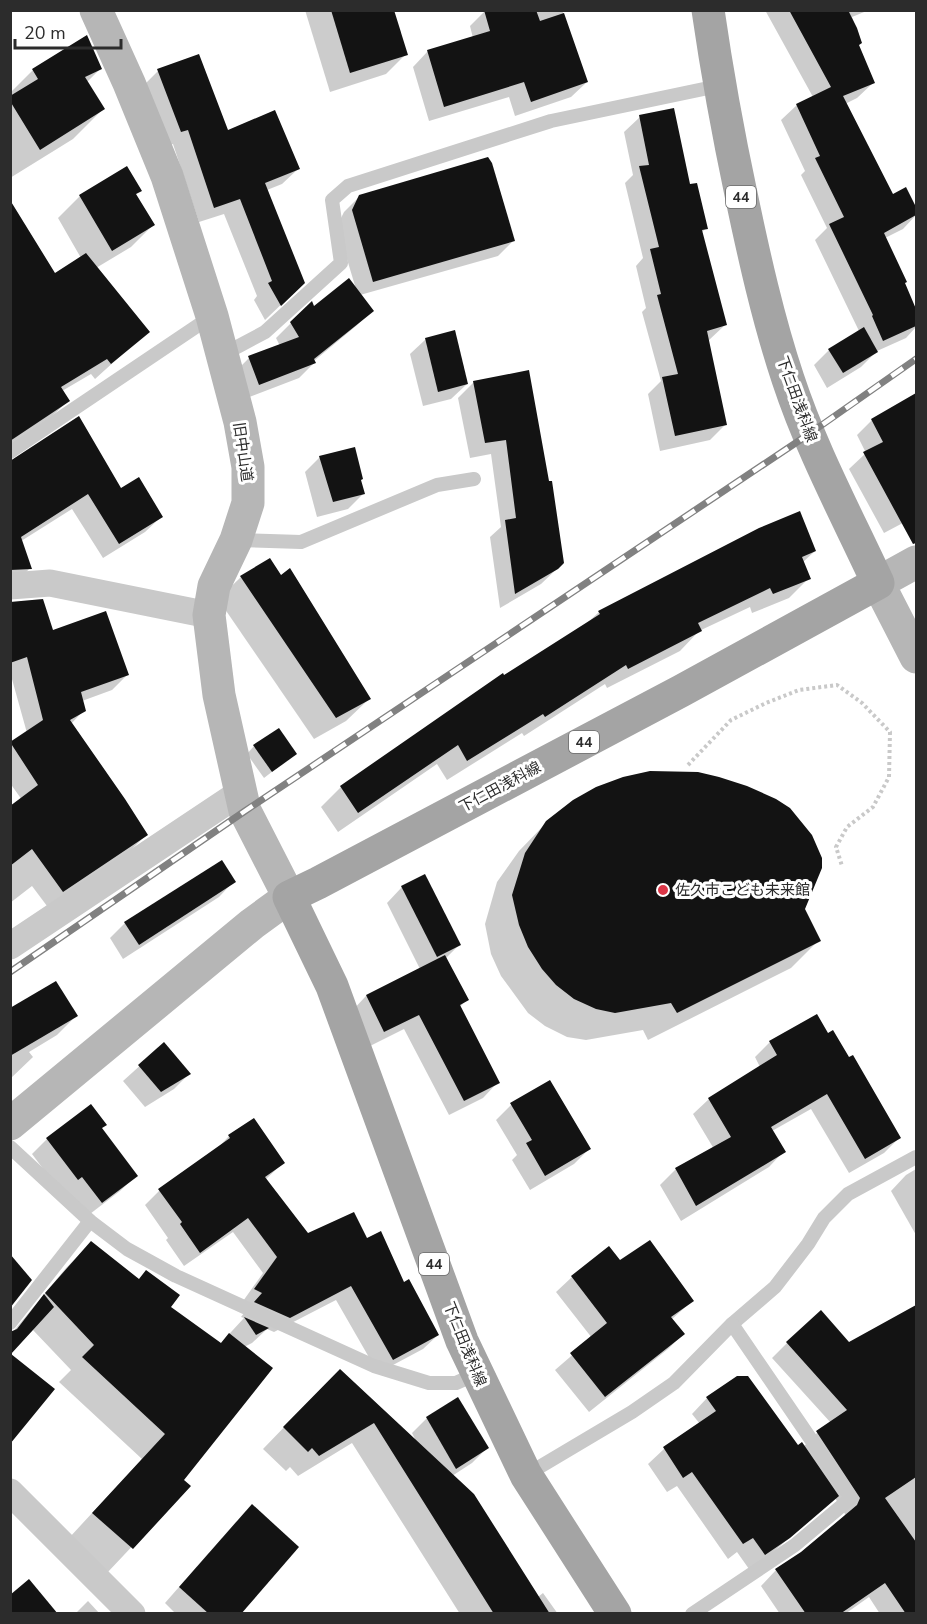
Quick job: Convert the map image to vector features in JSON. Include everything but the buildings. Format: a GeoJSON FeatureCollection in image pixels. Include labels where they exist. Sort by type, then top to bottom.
{"type":"FeatureCollection","features":[{"type":"Feature","properties":{"kind":"main road","name":"旧中山道"},"geometry":{"type":"LineString","coordinates":[[96,10],[167,176],[212,316],[240,422],[248,467],[248,503],[236,540],[214,586],[209,615],[219,695],[245,812],[289,897]]}},
{"type":"Feature","properties":{"kind":"main road","name":"下仁田浅科線"},"geometry":{"type":"LineString","coordinates":[[615,1614],[526,1475],[476,1374],[332,986],[289,897],[681,691],[878,583],[809,434],[788,380],[757,266],[718,86],[708,10]]}},
{"type":"Feature","properties":{"kind":"main road"},"geometry":{"type":"LineString","coordinates":[[916,562],[878,583],[916,657]]}},
{"type":"Feature","properties":{"kind":"main road"},"geometry":{"type":"LineString","coordinates":[[10,1124],[252,924],[289,897]]}},
{"type":"Feature","properties":{"kind":"street"},"geometry":{"type":"LineString","coordinates":[[10,586],[50,583],[209,615]]}},
{"type":"Feature","properties":{"kind":"street"},"geometry":{"type":"LineString","coordinates":[[10,946],[241,792]]}},
{"type":"Feature","properties":{"kind":"street"},"geometry":{"type":"LineString","coordinates":[[10,1492],[132,1614]]}},
{"type":"Feature","properties":{"kind":"lane"},"geometry":{"type":"LineString","coordinates":[[222,355],[265,332],[341,263],[332,200],[348,186],[551,121],[718,86]]}},
{"type":"Feature","properties":{"kind":"lane"},"geometry":{"type":"LineString","coordinates":[[10,452],[212,316]]}},
{"type":"Feature","properties":{"kind":"lane"},"geometry":{"type":"LineString","coordinates":[[236,540],[301,542],[437,485],[474,479]]}},
{"type":"Feature","properties":{"kind":"lane"},"geometry":{"type":"LineString","coordinates":[[10,1147],[90,1221],[127,1249],[176,1276],[374,1366],[429,1383],[456,1383],[476,1374]]}},
{"type":"Feature","properties":{"kind":"lane"},"geometry":{"type":"LineString","coordinates":[[526,1475],[632,1412],[674,1383],[732,1324],[775,1287],[808,1244],[824,1218],[849,1194],[916,1157]]}},
{"type":"Feature","properties":{"kind":"lane"},"geometry":{"type":"LineString","coordinates":[[10,1323],[90,1221]]}},
{"type":"Feature","properties":{"kind":"lane"},"geometry":{"type":"LineString","coordinates":[[692,1614],[795,1545],[851,1498],[732,1324]]}},
{"type":"Feature","properties":{"kind":"path"},"geometry":{"type":"LineString","coordinates":[[688,765],[731,720],[799,690],[837,686],[862,703],[890,732],[889,777],[873,807],[847,827],[836,847],[842,866]]}},
{"type":"Feature","properties":{"kind":"railway"},"geometry":{"type":"LineString","coordinates":[[10,972],[245,811],[809,434],[916,359]]}},
{"type":"Feature","properties":{"kind":"place","name":"佐久市こども未来館"},"geometry":{"type":"Point","coordinates":[663,890]}}]}
